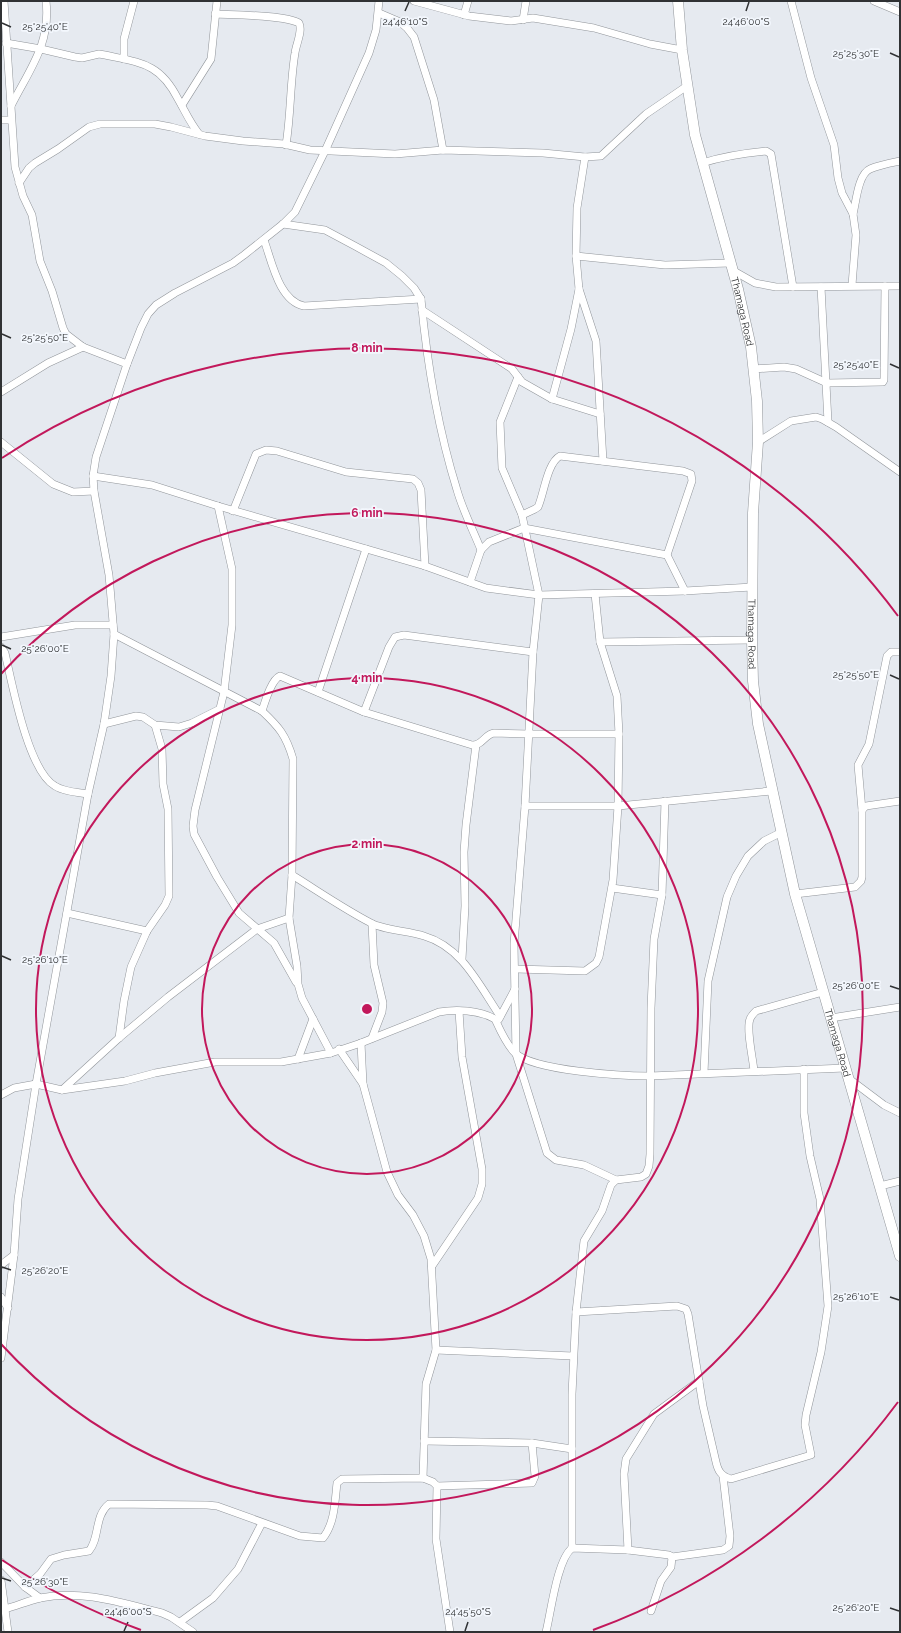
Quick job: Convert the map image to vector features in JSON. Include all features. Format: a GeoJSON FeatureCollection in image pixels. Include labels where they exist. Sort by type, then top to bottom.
{"type":"FeatureCollection","features":[{"type":"Feature","properties":{"kind":"main road","name":"Thamaga Road"},"geometry":{"type":"LineString","coordinates":[[678,1],[682,50],[695,135],[731,266],[749,340],[757,401],[758,442],[753,513],[752,640],[753,681],[758,724],[780,833],[795,894],[900,1256]]}},
{"type":"Feature","properties":{"kind":"street"},"geometry":{"type":"LineString","coordinates":[[4,1],[10,120],[15,167],[19,183],[32,215],[40,261],[52,291],[62,328],[72,340],[83,347],[127,364]]}},
{"type":"Feature","properties":{"kind":"street"},"geometry":{"type":"LineString","coordinates":[[10,108],[41,49],[47,25],[46,1]]}},
{"type":"Feature","properties":{"kind":"street"},"geometry":{"type":"LineString","coordinates":[[124,59],[124,39],[134,1]]}},
{"type":"Feature","properties":{"kind":"street"},"geometry":{"type":"LineString","coordinates":[[182,105],[211,59],[217,1]]}},
{"type":"Feature","properties":{"kind":"street"},"geometry":{"type":"LineString","coordinates":[[1,1358],[14,1255],[18,1199],[36,1084],[88,794],[104,724],[111,676],[114,634],[109,575],[94,492],[93,476],[96,457],[127,364],[145,320],[156,305],[175,293],[233,263],[264,240],[295,212],[325,151],[369,53],[376,30],[379,1]]}},
{"type":"Feature","properties":{"kind":"street"},"geometry":{"type":"LineString","coordinates":[[414,1],[464,15],[511,21],[533,18],[594,28],[650,44],[682,50]]}},
{"type":"Feature","properties":{"kind":"street"},"geometry":{"type":"LineString","coordinates":[[464,15],[468,1]]}},
{"type":"Feature","properties":{"kind":"street"},"geometry":{"type":"LineString","coordinates":[[523,20],[526,1]]}},
{"type":"Feature","properties":{"kind":"street"},"geometry":{"type":"LineString","coordinates":[[791,1],[811,78],[834,145],[838,178],[842,193],[853,214],[856,235],[852,285]]}},
{"type":"Feature","properties":{"kind":"street"},"geometry":{"type":"LineString","coordinates":[[874,1],[900,12]]}},
{"type":"Feature","properties":{"kind":"street"},"geometry":{"type":"LineString","coordinates":[[379,12],[400,22],[414,37],[434,100],[442,150]]}},
{"type":"Feature","properties":{"kind":"street"},"geometry":{"type":"LineString","coordinates":[[215,14],[270,18],[296,21],[299,23],[301,29],[294,56],[290,114],[286,145]]}},
{"type":"Feature","properties":{"kind":"street"},"geometry":{"type":"LineString","coordinates":[[6,43],[82,58],[99,54],[124,59],[157,70],[167,81],[198,134]]}},
{"type":"Feature","properties":{"kind":"street"},"geometry":{"type":"LineString","coordinates":[[19,183],[29,168],[35,163],[95,124],[155,124],[205,136],[325,151],[394,154],[442,150],[557,153],[585,157],[601,156],[646,114],[687,86]]}},
{"type":"Feature","properties":{"kind":"street"},"geometry":{"type":"LineString","coordinates":[[1,120],[10,120]]}},
{"type":"Feature","properties":{"kind":"street"},"geometry":{"type":"LineString","coordinates":[[702,163],[742,153],[766,151],[771,154],[793,287]]}},
{"type":"Feature","properties":{"kind":"street"},"geometry":{"type":"LineString","coordinates":[[585,157],[577,208],[576,256],[579,289],[596,341],[603,461]]}},
{"type":"Feature","properties":{"kind":"street"},"geometry":{"type":"LineString","coordinates":[[853,214],[861,177],[865,172],[870,168],[900,161]]}},
{"type":"Feature","properties":{"kind":"street"},"geometry":{"type":"LineString","coordinates":[[283,224],[320,228],[349,242],[386,263],[414,288],[421,299],[428,358],[441,426],[457,491],[481,550]]}},
{"type":"Feature","properties":{"kind":"street"},"geometry":{"type":"LineString","coordinates":[[264,240],[281,286],[286,295],[298,305],[304,306],[421,299]]}},
{"type":"Feature","properties":{"kind":"street"},"geometry":{"type":"LineString","coordinates":[[576,256],[665,265],[731,266],[755,283],[776,287],[852,285],[900,286]]}},
{"type":"Feature","properties":{"kind":"street"},"geometry":{"type":"LineString","coordinates":[[753,369],[784,367],[796,369],[827,382],[881,383],[884,380],[885,286]]}},
{"type":"Feature","properties":{"kind":"street"},"geometry":{"type":"LineString","coordinates":[[821,287],[828,422]]}},
{"type":"Feature","properties":{"kind":"street"},"geometry":{"type":"LineString","coordinates":[[552,399],[571,329],[579,289]]}},
{"type":"Feature","properties":{"kind":"street"},"geometry":{"type":"LineString","coordinates":[[422,310],[512,369],[522,382],[552,399],[600,414]]}},
{"type":"Feature","properties":{"kind":"street"},"geometry":{"type":"LineString","coordinates":[[1,392],[48,363],[83,347]]}},
{"type":"Feature","properties":{"kind":"street"},"geometry":{"type":"LineString","coordinates":[[518,377],[501,417],[499,427],[503,473],[522,515],[539,595],[533,652],[525,806],[514,944],[516,968],[516,1054],[547,1153],[556,1160],[584,1165],[616,1180],[641,1177],[646,1174],[649,1166],[651,1008],[654,939],[662,895],[665,801]]}},
{"type":"Feature","properties":{"kind":"street"},"geometry":{"type":"LineString","coordinates":[[758,442],[791,421],[816,417],[828,422],[900,472]]}},
{"type":"Feature","properties":{"kind":"street"},"geometry":{"type":"LineString","coordinates":[[1,442],[53,484],[73,492],[94,492]]}},
{"type":"Feature","properties":{"kind":"street"},"geometry":{"type":"LineString","coordinates":[[233,511],[256,454],[266,450],[277,451],[346,472],[412,479],[418,483],[421,490],[425,566]]}},
{"type":"Feature","properties":{"kind":"street"},"geometry":{"type":"LineString","coordinates":[[522,515],[535,510],[538,507],[550,470],[558,456],[683,471],[691,474],[692,480],[667,555],[685,591]]}},
{"type":"Feature","properties":{"kind":"street"},"geometry":{"type":"LineString","coordinates":[[93,476],[148,484],[233,511],[425,566],[486,588],[539,595],[685,591],[752,587]]}},
{"type":"Feature","properties":{"kind":"street"},"geometry":{"type":"LineString","coordinates":[[218,506],[232,569],[232,625],[224,692],[195,810],[193,826],[194,834],[217,878],[239,913],[274,943],[298,984]]}},
{"type":"Feature","properties":{"kind":"street"},"geometry":{"type":"LineString","coordinates":[[470,582],[481,550],[489,542],[524,528],[667,555]]}},
{"type":"Feature","properties":{"kind":"street"},"geometry":{"type":"LineString","coordinates":[[318,692],[366,549]]}},
{"type":"Feature","properties":{"kind":"street"},"geometry":{"type":"LineString","coordinates":[[516,968],[585,971],[596,963],[599,957],[612,888],[618,806],[619,734],[617,696],[600,642],[595,594]]}},
{"type":"Feature","properties":{"kind":"street"},"geometry":{"type":"LineString","coordinates":[[1,637],[75,625],[113,625]]}},
{"type":"Feature","properties":{"kind":"street"},"geometry":{"type":"LineString","coordinates":[[114,634],[262,711],[278,726],[289,746],[293,759],[292,875],[289,918],[297,966],[298,984],[302,998],[331,1053]]}},
{"type":"Feature","properties":{"kind":"street"},"geometry":{"type":"LineString","coordinates":[[364,712],[389,647],[395,637],[404,636],[533,652]]}},
{"type":"Feature","properties":{"kind":"street"},"geometry":{"type":"LineString","coordinates":[[600,642],[752,640]]}},
{"type":"Feature","properties":{"kind":"street"},"geometry":{"type":"LineString","coordinates":[[1,647],[5,653],[24,729],[38,765],[48,781],[54,786],[62,790],[88,794]]}},
{"type":"Feature","properties":{"kind":"street"},"geometry":{"type":"LineString","coordinates":[[795,894],[855,887],[861,882],[862,810],[858,765],[869,744],[887,656],[891,652],[900,652]]}},
{"type":"Feature","properties":{"kind":"street"},"geometry":{"type":"LineString","coordinates":[[262,711],[273,683],[277,677],[280,676],[364,712],[476,745]]}},
{"type":"Feature","properties":{"kind":"street"},"geometry":{"type":"LineString","coordinates":[[104,724],[136,716],[142,717],[155,725],[179,726],[186,725],[220,709]]}},
{"type":"Feature","properties":{"kind":"street"},"geometry":{"type":"LineString","coordinates":[[119,1038],[124,1001],[131,967],[147,931],[170,896],[168,809],[165,795],[162,749],[155,725]]}},
{"type":"Feature","properties":{"kind":"street"},"geometry":{"type":"LineString","coordinates":[[462,959],[465,906],[464,852],[476,745],[489,733],[500,732],[529,734],[619,734]]}},
{"type":"Feature","properties":{"kind":"street"},"geometry":{"type":"LineString","coordinates":[[525,806],[618,806],[771,791]]}},
{"type":"Feature","properties":{"kind":"street"},"geometry":{"type":"LineString","coordinates":[[862,810],[866,806],[900,801]]}},
{"type":"Feature","properties":{"kind":"street"},"geometry":{"type":"LineString","coordinates":[[704,1074],[708,981],[727,896],[736,876],[748,856],[764,842],[780,833]]}},
{"type":"Feature","properties":{"kind":"street"},"geometry":{"type":"LineString","coordinates":[[292,875],[372,924],[434,938],[462,959],[480,983],[499,1019],[509,1046],[516,1054],[525,1059],[550,1066],[628,1076],[804,1069],[847,1073],[884,1104],[900,1113]]}},
{"type":"Feature","properties":{"kind":"street"},"geometry":{"type":"LineString","coordinates":[[612,888],[662,895]]}},
{"type":"Feature","properties":{"kind":"street"},"geometry":{"type":"LineString","coordinates":[[67,913],[147,931]]}},
{"type":"Feature","properties":{"kind":"street"},"geometry":{"type":"LineString","coordinates":[[62,1090],[119,1038],[168,997],[257,929],[289,918]]}},
{"type":"Feature","properties":{"kind":"street"},"geometry":{"type":"LineString","coordinates":[[372,924],[375,970],[383,1003],[382,1012],[372,1038]]}},
{"type":"Feature","properties":{"kind":"street"},"geometry":{"type":"LineString","coordinates":[[499,1019],[515,989]]}},
{"type":"Feature","properties":{"kind":"street"},"geometry":{"type":"LineString","coordinates":[[754,1070],[749,1028],[750,1019],[756,1011],[824,992]]}},
{"type":"Feature","properties":{"kind":"street"},"geometry":{"type":"LineString","coordinates":[[831,1018],[900,1007]]}},
{"type":"Feature","properties":{"kind":"street"},"geometry":{"type":"LineString","coordinates":[[1,1095],[14,1088],[36,1084],[62,1090],[125,1081],[155,1073],[215,1062],[281,1062],[331,1053],[339,1049],[361,1043],[439,1012],[449,1010],[485,1015],[499,1019]]}},
{"type":"Feature","properties":{"kind":"street"},"geometry":{"type":"LineString","coordinates":[[432,1266],[478,1198],[482,1184],[482,1169],[462,1057],[459,1011]]}},
{"type":"Feature","properties":{"kind":"street"},"geometry":{"type":"LineString","coordinates":[[298,1059],[313,1020]]}},
{"type":"Feature","properties":{"kind":"street"},"geometry":{"type":"LineString","coordinates":[[361,1043],[363,1084],[387,1172],[398,1195],[413,1215],[424,1236],[431,1259],[436,1350],[426,1384],[424,1478]]}},
{"type":"Feature","properties":{"kind":"street"},"geometry":{"type":"LineString","coordinates":[[339,1049],[363,1084]]}},
{"type":"Feature","properties":{"kind":"street"},"geometry":{"type":"LineString","coordinates":[[723,1476],[731,1478],[811,1455],[805,1425],[806,1416],[821,1352],[828,1306],[820,1199],[810,1156],[804,1114],[804,1069]]}},
{"type":"Feature","properties":{"kind":"street"},"geometry":{"type":"LineString","coordinates":[[546,1632],[564,1556],[572,1548],[573,1356],[576,1312],[584,1241],[602,1211],[611,1185],[616,1180]]}},
{"type":"Feature","properties":{"kind":"street"},"geometry":{"type":"LineString","coordinates":[[880,1186],[900,1181]]}},
{"type":"Feature","properties":{"kind":"street"},"geometry":{"type":"LineString","coordinates":[[1,1266],[14,1255]]}},
{"type":"Feature","properties":{"kind":"street"},"geometry":{"type":"LineString","coordinates":[[1,1297],[8,1308]]}},
{"type":"Feature","properties":{"kind":"street"},"geometry":{"type":"LineString","coordinates":[[572,1548],[628,1550],[669,1555],[672,1557],[723,1550],[729,1546],[730,1536],[723,1476],[718,1470],[716,1462],[686,1309],[677,1306],[576,1312]]}},
{"type":"Feature","properties":{"kind":"street"},"geometry":{"type":"LineString","coordinates":[[436,1350],[573,1356]]}},
{"type":"Feature","properties":{"kind":"street"},"geometry":{"type":"LineString","coordinates":[[628,1550],[624,1474],[626,1459],[654,1414],[699,1381]]}},
{"type":"Feature","properties":{"kind":"street"},"geometry":{"type":"LineString","coordinates":[[424,1441],[532,1443],[572,1449]]}},
{"type":"Feature","properties":{"kind":"street"},"geometry":{"type":"LineString","coordinates":[[437,1486],[532,1483],[535,1476],[532,1443]]}},
{"type":"Feature","properties":{"kind":"street"},"geometry":{"type":"LineString","coordinates":[[25,1587],[40,1574],[51,1559],[64,1555],[89,1551],[92,1547],[103,1511],[108,1504],[206,1504],[226,1509],[300,1536],[323,1538],[326,1534],[332,1516],[337,1483],[342,1479],[424,1478],[434,1482],[437,1486],[436,1539],[450,1632]]}},
{"type":"Feature","properties":{"kind":"street"},"geometry":{"type":"LineString","coordinates":[[180,1622],[213,1598],[234,1574],[262,1523]]}},
{"type":"Feature","properties":{"kind":"street"},"geometry":{"type":"LineString","coordinates":[[651,1611],[661,1581],[671,1567],[672,1557]]}},
{"type":"Feature","properties":{"kind":"street"},"geometry":{"type":"LineString","coordinates":[[1,1562],[25,1587],[40,1598]]}},
{"type":"Feature","properties":{"kind":"street"},"geometry":{"type":"LineString","coordinates":[[1,1580],[3,1609],[8,1632]]}},
{"type":"Feature","properties":{"kind":"street"},"geometry":{"type":"LineString","coordinates":[[3,1609],[40,1598],[76,1596],[100,1598],[162,1613],[180,1622],[193,1632]]}}]}
